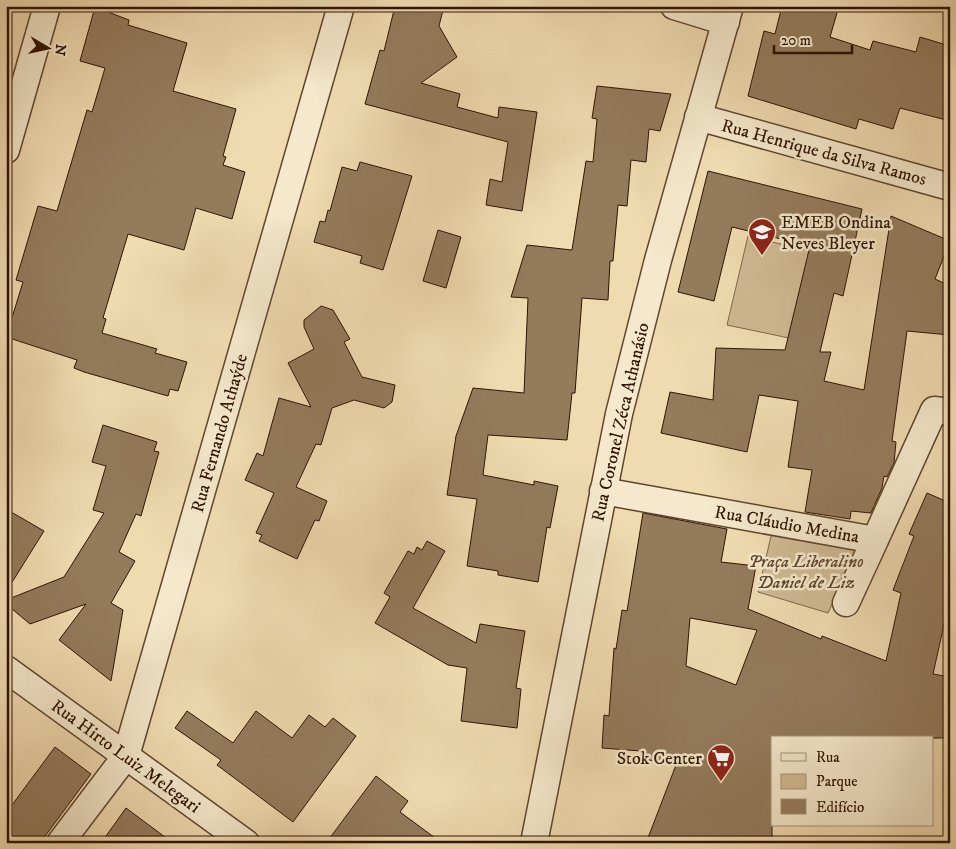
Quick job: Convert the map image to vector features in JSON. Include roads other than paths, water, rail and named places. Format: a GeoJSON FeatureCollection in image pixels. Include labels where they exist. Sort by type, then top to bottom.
{"type":"FeatureCollection","features":[{"type":"Feature","properties":{"kind":"street"},"geometry":{"type":"LineString","coordinates":[[6,150],[48,6]]}},
{"type":"Feature","properties":{"kind":"street","name":"Rua Fernando Athaýde"},"geometry":{"type":"LineString","coordinates":[[60,843],[126,756],[341,6]]}},
{"type":"Feature","properties":{"kind":"street"},"geometry":{"type":"LineString","coordinates":[[674,6],[728,14]]}},
{"type":"Feature","properties":{"kind":"street","name":"Rua Coronel Zéca Athanásio"},"geometry":{"type":"LineString","coordinates":[[534,843],[603,491],[633,359],[698,117],[728,14]]}},
{"type":"Feature","properties":{"kind":"street","name":"Rua Henrique da Silva Ramos"},"geometry":{"type":"LineString","coordinates":[[698,117],[950,187]]}},
{"type":"Feature","properties":{"kind":"street","name":"Rua Cláudio Medina"},"geometry":{"type":"LineString","coordinates":[[603,491],[875,540],[934,410],[950,412]]}},
{"type":"Feature","properties":{"kind":"street"},"geometry":{"type":"LineString","coordinates":[[846,603],[875,540]]}},
{"type":"Feature","properties":{"kind":"street","name":"Rua Hirto Luiz Melegari"},"geometry":{"type":"LineString","coordinates":[[6,669],[246,843]]}},
{"type":"Feature","properties":{"kind":"place","name":"EMEB Ondina Neves Bleyer"},"geometry":{"type":"Point","coordinates":[762,256]}},
{"type":"Feature","properties":{"kind":"place","name":"Stok Center"},"geometry":{"type":"Point","coordinates":[721,782]}},
{"type":"Feature","properties":{"kind":"park label","name":"Praça Liberalino Daniel de Liz"},"geometry":{"type":"Point","coordinates":[806,571]}}]}
